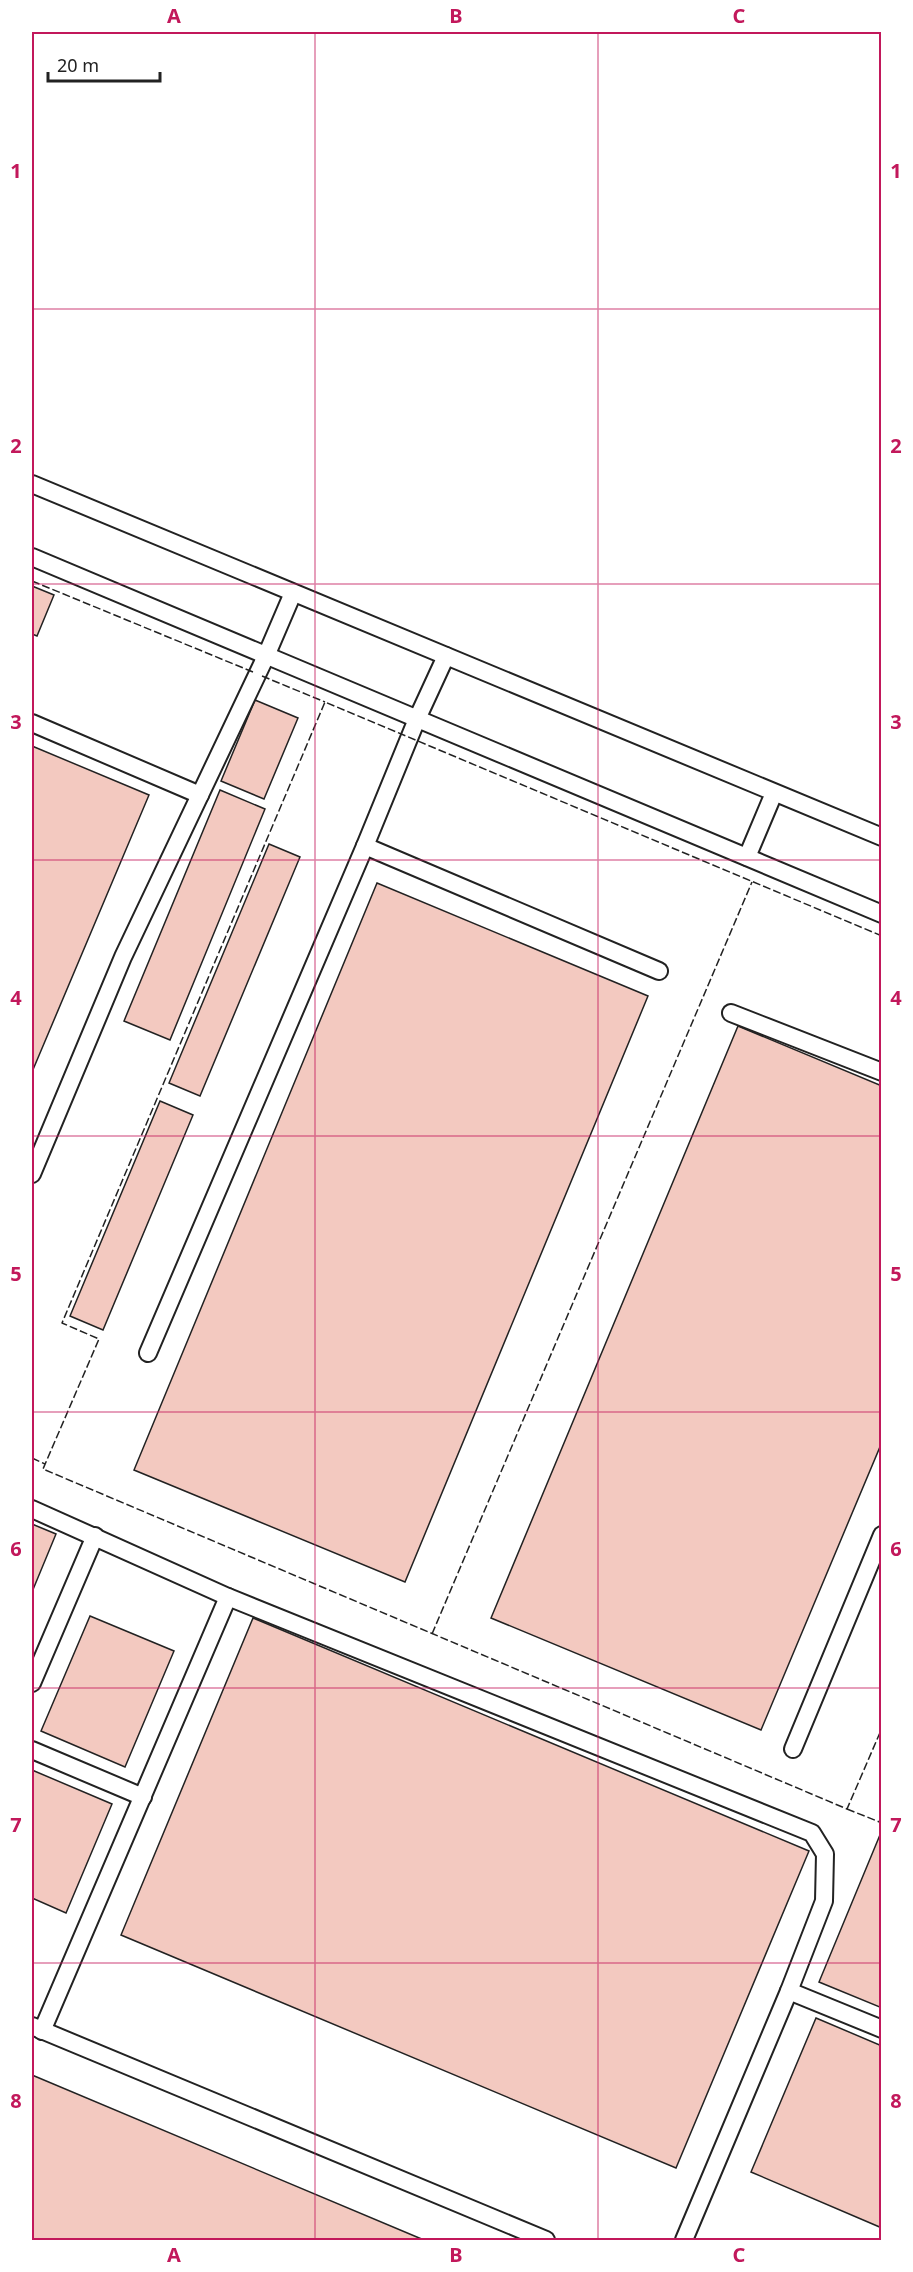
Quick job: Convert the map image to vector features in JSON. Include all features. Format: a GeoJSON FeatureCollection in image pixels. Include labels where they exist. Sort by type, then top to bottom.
{"type":"FeatureCollection","features":[{"type":"Feature","properties":{"kind":"lane"},"geometry":{"type":"LineString","coordinates":[[32,484],[882,837]]}},
{"type":"Feature","properties":{"kind":"lane"},"geometry":{"type":"LineString","coordinates":[[32,557],[882,914]]}},
{"type":"Feature","properties":{"kind":"lane"},"geometry":{"type":"LineString","coordinates":[[32,1174],[123,957],[266,656],[293,592]]}},
{"type":"Feature","properties":{"kind":"lane"},"geometry":{"type":"LineString","coordinates":[[148,1353],[417,719],[446,656]]}},
{"type":"Feature","properties":{"kind":"lane"},"geometry":{"type":"LineString","coordinates":[[32,723],[200,795]]}},
{"type":"Feature","properties":{"kind":"lane"},"geometry":{"type":"LineString","coordinates":[[747,858],[774,793]]}},
{"type":"Feature","properties":{"kind":"lane"},"geometry":{"type":"LineString","coordinates":[[365,846],[659,970]]}},
{"type":"Feature","properties":{"kind":"lane"},"geometry":{"type":"LineString","coordinates":[[730,1013],[882,1072]]}},
{"type":"Feature","properties":{"kind":"lane"},"geometry":{"type":"LineString","coordinates":[[32,1509],[228,1596],[812,1833],[825,1854],[824,1901],[789,1991],[684,2241]]}},
{"type":"Feature","properties":{"kind":"lane"},"geometry":{"type":"LineString","coordinates":[[794,1749],[882,1535]]}},
{"type":"Feature","properties":{"kind":"lane"},"geometry":{"type":"LineString","coordinates":[[32,1683],[95,1536]]}},
{"type":"Feature","properties":{"kind":"lane"},"geometry":{"type":"LineString","coordinates":[[228,1596],[143,1797],[37,2029],[546,2241]]}},
{"type":"Feature","properties":{"kind":"lane"},"geometry":{"type":"LineString","coordinates":[[32,1750],[143,1797]]}},
{"type":"Feature","properties":{"kind":"lane"},"geometry":{"type":"LineString","coordinates":[[789,1991],[882,2029]]}},
{"type":"Feature","properties":{"kind":"building"},"geometry":{"type":"Polygon","coordinates":[[[32,586],[54,595],[37,636],[32,634],[32,586]]]}},
{"type":"Feature","properties":{"kind":"building"},"geometry":{"type":"Polygon","coordinates":[[[255,700],[298,718],[264,799],[221,781],[255,700]]]}},
{"type":"Feature","properties":{"kind":"building"},"geometry":{"type":"Polygon","coordinates":[[[32,746],[149,795],[32,1072],[32,746]]]}},
{"type":"Feature","properties":{"kind":"building"},"geometry":{"type":"Polygon","coordinates":[[[220,790],[265,809],[170,1040],[124,1021],[220,790]]]}},
{"type":"Feature","properties":{"kind":"building"},"geometry":{"type":"Polygon","coordinates":[[[269,844],[300,857],[200,1096],[169,1083],[269,844]]]}},
{"type":"Feature","properties":{"kind":"building"},"geometry":{"type":"Polygon","coordinates":[[[377,883],[648,996],[405,1582],[134,1470],[377,883]]]}},
{"type":"Feature","properties":{"kind":"building"},"geometry":{"type":"Polygon","coordinates":[[[738,1026],[882,1086],[882,1442],[761,1730],[491,1618],[738,1026]]]}},
{"type":"Feature","properties":{"kind":"building"},"geometry":{"type":"Polygon","coordinates":[[[160,1101],[193,1115],[103,1330],[70,1316],[160,1101]]]}},
{"type":"Feature","properties":{"kind":"building"},"geometry":{"type":"Polygon","coordinates":[[[32,1524],[56,1534],[32,1592],[32,1524]]]}},
{"type":"Feature","properties":{"kind":"building"},"geometry":{"type":"Polygon","coordinates":[[[90,1616],[174,1651],[125,1767],[41,1731],[90,1616]]]}},
{"type":"Feature","properties":{"kind":"building"},"geometry":{"type":"Polygon","coordinates":[[[253,1618],[809,1851],[676,2168],[121,1935],[253,1618]]]}},
{"type":"Feature","properties":{"kind":"building"},"geometry":{"type":"Polygon","coordinates":[[[32,1770],[112,1804],[66,1913],[32,1898],[32,1770]]]}},
{"type":"Feature","properties":{"kind":"building"},"geometry":{"type":"Polygon","coordinates":[[[882,1830],[882,2008],[819,1982],[882,1830]]]}},
{"type":"Feature","properties":{"kind":"building"},"geometry":{"type":"Polygon","coordinates":[[[816,2018],[882,2046],[882,2228],[751,2172],[816,2018]]]}},
{"type":"Feature","properties":{"kind":"building"},"geometry":{"type":"Polygon","coordinates":[[[32,2075],[424,2240],[32,2240],[32,2075]]]}},
{"type":"Feature","properties":{"kind":"fence"},"geometry":{"type":"LineString","coordinates":[[32,581],[253,672]]}},
{"type":"Feature","properties":{"kind":"fence"},"geometry":{"type":"LineString","coordinates":[[262,676],[325,702]]}},
{"type":"Feature","properties":{"kind":"fence"},"geometry":{"type":"LineString","coordinates":[[882,936],[325,702],[62,1323],[99,1339],[43,1469],[847,1809],[882,1728]]}},
{"type":"Feature","properties":{"kind":"fence"},"geometry":{"type":"LineString","coordinates":[[432,1634],[752,882]]}},
{"type":"Feature","properties":{"kind":"fence"},"geometry":{"type":"LineString","coordinates":[[32,1458],[45,1464]]}},
{"type":"Feature","properties":{"kind":"fence"},"geometry":{"type":"LineString","coordinates":[[847,1809],[882,1823]]}}]}
